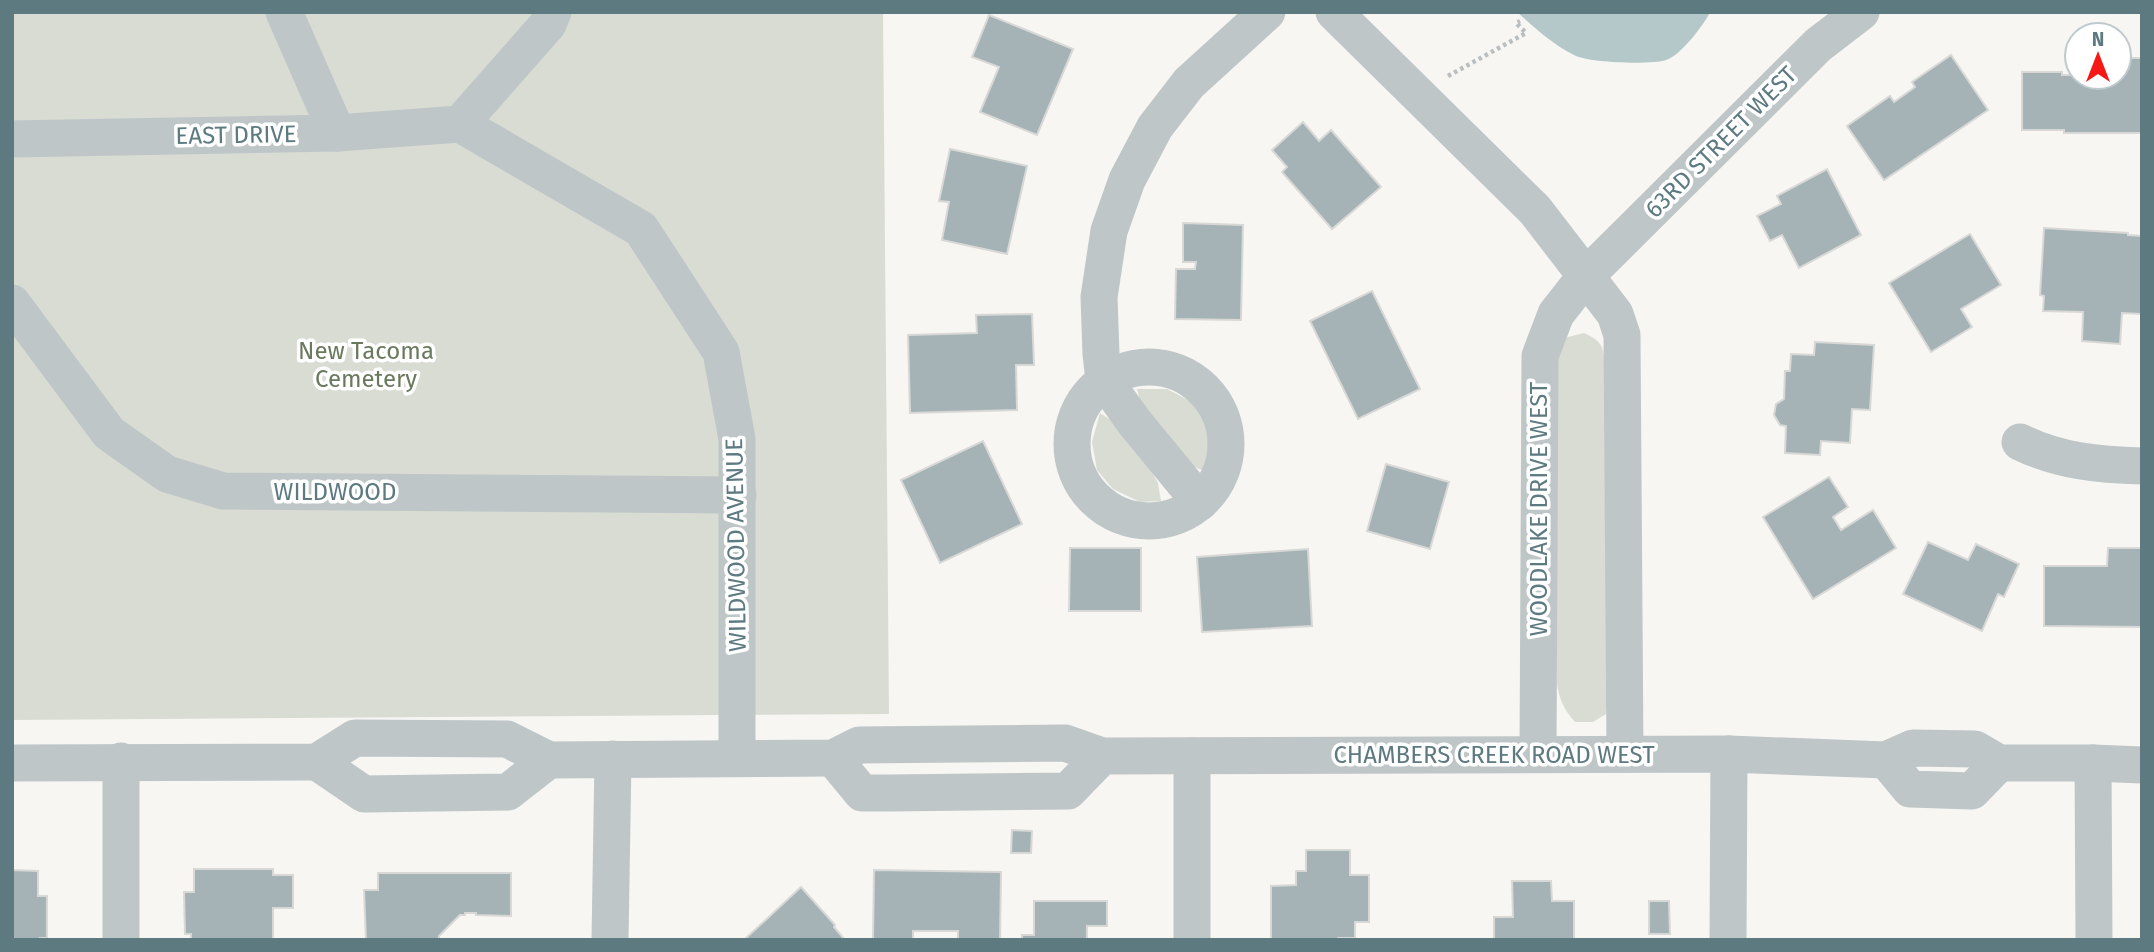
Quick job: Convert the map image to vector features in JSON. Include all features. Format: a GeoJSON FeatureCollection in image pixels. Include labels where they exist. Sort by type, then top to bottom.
{"type":"FeatureCollection","features":[{"type":"Feature","properties":{"kind":"street"},"geometry":{"type":"LineString","coordinates":[[284,12],[337,133]]}},
{"type":"Feature","properties":{"kind":"street"},"geometry":{"type":"LineString","coordinates":[[460,124],[548,24],[553,12]]}},
{"type":"Feature","properties":{"kind":"street"},"geometry":{"type":"LineString","coordinates":[[1200,502],[1135,423],[1104,380],[1099,297],[1109,231],[1127,180],[1155,127],[1189,83],[1267,12]]}},
{"type":"Feature","properties":{"kind":"street"},"geometry":{"type":"LineString","coordinates":[[1334,12],[1535,210],[1615,314],[1622,335],[1625,754]]}},
{"type":"Feature","properties":{"kind":"street","name":"63RD STREET WEST"},"geometry":{"type":"LineString","coordinates":[[1586,278],[1818,45],[1861,12]]}},
{"type":"Feature","properties":{"kind":"street","name":"EAST DRIVE"},"geometry":{"type":"LineString","coordinates":[[12,139],[337,133],[460,124]]}},
{"type":"Feature","properties":{"kind":"street","name":"WILDWOOD AVENUE"},"geometry":{"type":"LineString","coordinates":[[460,124],[641,229],[721,352],[737,439],[737,758]]}},
{"type":"Feature","properties":{"kind":"street","name":"WOODLAKE DRIVE WEST"},"geometry":{"type":"LineString","coordinates":[[1538,754],[1540,356],[1556,314],[1586,278]]}},
{"type":"Feature","properties":{"kind":"street","name":"WILDWOOD"},"geometry":{"type":"LineString","coordinates":[[12,303],[108,433],[167,474],[223,491],[738,495]]}},
{"type":"Feature","properties":{"kind":"street"},"geometry":{"type":"LineString","coordinates":[[1154,366],[1179,372],[1201,386],[1217,407],[1226,431],[1226,458],[1217,482],[1200,502],[1179,515],[1154,521],[1129,519],[1106,509],[1087,491],[1075,470],[1070,444],[1074,419],[1086,397],[1104,380],[1128,369],[1154,366]]}},
{"type":"Feature","properties":{"kind":"street"},"geometry":{"type":"LineString","coordinates":[[2020,442],[2066,459],[2142,466]]}},
{"type":"Feature","properties":{"kind":"street","name":"CHAMBERS CREEK ROAD WEST"},"geometry":{"type":"LineString","coordinates":[[317,762],[355,738],[507,738],[549,760],[833,758],[859,744],[1065,743],[1102,756],[1729,754],[1886,760],[1913,747],[1975,749],[1999,762],[2142,765]]}},
{"type":"Feature","properties":{"kind":"street"},"geometry":{"type":"LineString","coordinates":[[1728,940],[1729,754]]}},
{"type":"Feature","properties":{"kind":"street"},"geometry":{"type":"LineString","coordinates":[[833,758],[862,793],[1000,792],[1068,791],[1102,756]]}},
{"type":"Feature","properties":{"kind":"street"},"geometry":{"type":"LineString","coordinates":[[1192,756],[1192,940]]}},
{"type":"Feature","properties":{"kind":"street"},"geometry":{"type":"LineString","coordinates":[[610,940],[613,759]]}},
{"type":"Feature","properties":{"kind":"street"},"geometry":{"type":"LineString","coordinates":[[12,763],[317,762],[364,794],[508,792],[549,760]]}},
{"type":"Feature","properties":{"kind":"street"},"geometry":{"type":"LineString","coordinates":[[121,761],[121,940]]}},
{"type":"Feature","properties":{"kind":"street"},"geometry":{"type":"LineString","coordinates":[[2093,762],[2094,940]]}},
{"type":"Feature","properties":{"kind":"path"},"geometry":{"type":"LineString","coordinates":[[1417,94],[1526,33],[1516,23],[1520,21]]}},
{"type":"Feature","properties":{"kind":"green space","name":"New Tacoma Cemetery"},"geometry":{"type":"Polygon","coordinates":[[[12,12],[883,12],[889,714],[12,720],[12,12]]]}},
{"type":"Feature","properties":{"kind":"green space"},"geometry":{"type":"Polygon","coordinates":[[[1584,333],[1600,344],[1605,363],[1609,696],[1606,714],[1593,722],[1575,722],[1563,704],[1557,683],[1554,359],[1564,338],[1584,333]]]}},
{"type":"Feature","properties":{"kind":"green space"},"geometry":{"type":"Polygon","coordinates":[[[1137,389],[1167,389],[1192,402],[1206,422],[1211,452],[1204,471],[1188,464],[1143,411],[1137,389]]]}},
{"type":"Feature","properties":{"kind":"green space"},"geometry":{"type":"Polygon","coordinates":[[[1100,413],[1120,426],[1144,458],[1158,483],[1161,501],[1140,502],[1113,489],[1097,470],[1092,442],[1100,413]]]}},
{"type":"Feature","properties":{"kind":"shaded area"},"geometry":{"type":"Polygon","coordinates":[[[1517,12],[1710,12],[1678,53],[1658,62],[1634,63],[1592,60],[1574,55],[1551,41],[1517,12]]]}},
{"type":"Feature","properties":{"kind":"building"},"geometry":{"type":"Polygon","coordinates":[[[989,15],[1073,49],[1037,135],[980,112],[999,67],[972,57],[989,15]]]}},
{"type":"Feature","properties":{"kind":"building"},"geometry":{"type":"Polygon","coordinates":[[[1951,55],[1988,110],[1884,180],[1847,126],[1890,96],[1894,102],[1915,87],[1912,82],[1951,55]]]}},
{"type":"Feature","properties":{"kind":"building"},"geometry":{"type":"Polygon","coordinates":[[[2133,58],[2141,58],[2141,133],[2022,130],[2022,72],[2062,72],[2063,91],[2133,91],[2133,58]]]}},
{"type":"Feature","properties":{"kind":"building"},"geometry":{"type":"Polygon","coordinates":[[[1303,122],[1319,141],[1331,130],[1381,187],[1332,229],[1282,172],[1287,167],[1272,150],[1303,122]]]}},
{"type":"Feature","properties":{"kind":"building"},"geometry":{"type":"Polygon","coordinates":[[[950,149],[1027,166],[1007,254],[942,240],[949,202],[939,201],[950,149]]]}},
{"type":"Feature","properties":{"kind":"building"},"geometry":{"type":"Polygon","coordinates":[[[1827,169],[1861,235],[1799,268],[1782,235],[1770,241],[1757,216],[1781,204],[1777,196],[1827,169]]]}},
{"type":"Feature","properties":{"kind":"building"},"geometry":{"type":"Polygon","coordinates":[[[1183,223],[1243,225],[1241,320],[1175,319],[1176,269],[1195,269],[1196,262],[1183,262],[1183,223]]]}},
{"type":"Feature","properties":{"kind":"building"},"geometry":{"type":"Polygon","coordinates":[[[2044,228],[2142,236],[2142,314],[2122,313],[2120,344],[2082,341],[2083,312],[2043,311],[2044,296],[2040,295],[2044,228]]]}},
{"type":"Feature","properties":{"kind":"building"},"geometry":{"type":"Polygon","coordinates":[[[1970,234],[2001,285],[1961,309],[1972,327],[1931,352],[1889,283],[1970,234]]]}},
{"type":"Feature","properties":{"kind":"building"},"geometry":{"type":"Polygon","coordinates":[[[1372,291],[1420,389],[1358,419],[1310,321],[1372,291]]]}},
{"type":"Feature","properties":{"kind":"building"},"geometry":{"type":"Polygon","coordinates":[[[1032,314],[1034,365],[1016,365],[1017,410],[910,413],[908,335],[977,333],[976,315],[1032,314]]]}},
{"type":"Feature","properties":{"kind":"building"},"geometry":{"type":"Polygon","coordinates":[[[1815,342],[1874,345],[1870,410],[1852,409],[1850,443],[1821,441],[1820,455],[1785,453],[1786,426],[1780,425],[1774,415],[1776,404],[1784,399],[1785,371],[1790,371],[1791,354],[1814,355],[1815,342]]]}},
{"type":"Feature","properties":{"kind":"building"},"geometry":{"type":"Polygon","coordinates":[[[983,441],[1022,524],[940,563],[901,480],[983,441]]]}},
{"type":"Feature","properties":{"kind":"building"},"geometry":{"type":"Polygon","coordinates":[[[1386,464],[1449,482],[1430,549],[1367,531],[1386,464]]]}},
{"type":"Feature","properties":{"kind":"building"},"geometry":{"type":"Polygon","coordinates":[[[1829,477],[1848,507],[1833,517],[1841,530],[1873,510],[1896,548],[1813,599],[1763,517],[1829,477]]]}},
{"type":"Feature","properties":{"kind":"building"},"geometry":{"type":"Polygon","coordinates":[[[1928,542],[1968,560],[1976,544],[2019,564],[2004,597],[1998,594],[1982,631],[1903,594],[1928,542]]]}},
{"type":"Feature","properties":{"kind":"building"},"geometry":{"type":"Polygon","coordinates":[[[1070,548],[1141,548],[1141,611],[1069,611],[1070,548]]]}},
{"type":"Feature","properties":{"kind":"building"},"geometry":{"type":"Polygon","coordinates":[[[2108,548],[2142,548],[2142,627],[2044,626],[2044,566],[2107,566],[2108,548]]]}},
{"type":"Feature","properties":{"kind":"building"},"geometry":{"type":"Polygon","coordinates":[[[1308,549],[1312,626],[1202,632],[1197,557],[1308,549]]]}},
{"type":"Feature","properties":{"kind":"building"},"geometry":{"type":"Polygon","coordinates":[[[1012,830],[1032,831],[1031,853],[1011,853],[1012,830]]]}},
{"type":"Feature","properties":{"kind":"building"},"geometry":{"type":"Polygon","coordinates":[[[1306,850],[1350,850],[1350,875],[1369,875],[1369,922],[1355,922],[1355,938],[1271,940],[1271,886],[1296,885],[1296,871],[1306,871],[1306,850]]]}},
{"type":"Feature","properties":{"kind":"building"},"geometry":{"type":"Polygon","coordinates":[[[194,869],[273,869],[273,875],[293,875],[293,908],[273,908],[273,940],[191,940],[191,934],[185,934],[184,892],[194,892],[194,869]]]}},
{"type":"Feature","properties":{"kind":"building"},"geometry":{"type":"Polygon","coordinates":[[[12,870],[38,871],[38,896],[47,896],[47,938],[12,940],[12,870]]]}},
{"type":"Feature","properties":{"kind":"building"},"geometry":{"type":"Polygon","coordinates":[[[874,870],[1001,872],[1000,940],[958,940],[958,931],[913,931],[913,940],[873,940],[874,870]]]}},
{"type":"Feature","properties":{"kind":"building"},"geometry":{"type":"Polygon","coordinates":[[[378,873],[511,873],[511,916],[465,913],[439,936],[439,940],[366,940],[364,890],[378,890],[378,873]]]}},
{"type":"Feature","properties":{"kind":"building"},"geometry":{"type":"Polygon","coordinates":[[[1512,881],[1551,881],[1552,901],[1574,901],[1574,940],[1494,940],[1494,917],[1513,917],[1512,881]]]}},
{"type":"Feature","properties":{"kind":"building"},"geometry":{"type":"Polygon","coordinates":[[[801,887],[845,940],[744,940],[801,887]]]}},
{"type":"Feature","properties":{"kind":"building"},"geometry":{"type":"Polygon","coordinates":[[[1034,901],[1107,901],[1107,926],[1087,926],[1087,940],[1022,940],[1022,935],[1034,935],[1034,901]]]}},
{"type":"Feature","properties":{"kind":"building"},"geometry":{"type":"Polygon","coordinates":[[[1649,901],[1669,901],[1670,934],[1649,934],[1649,901]]]}}]}
